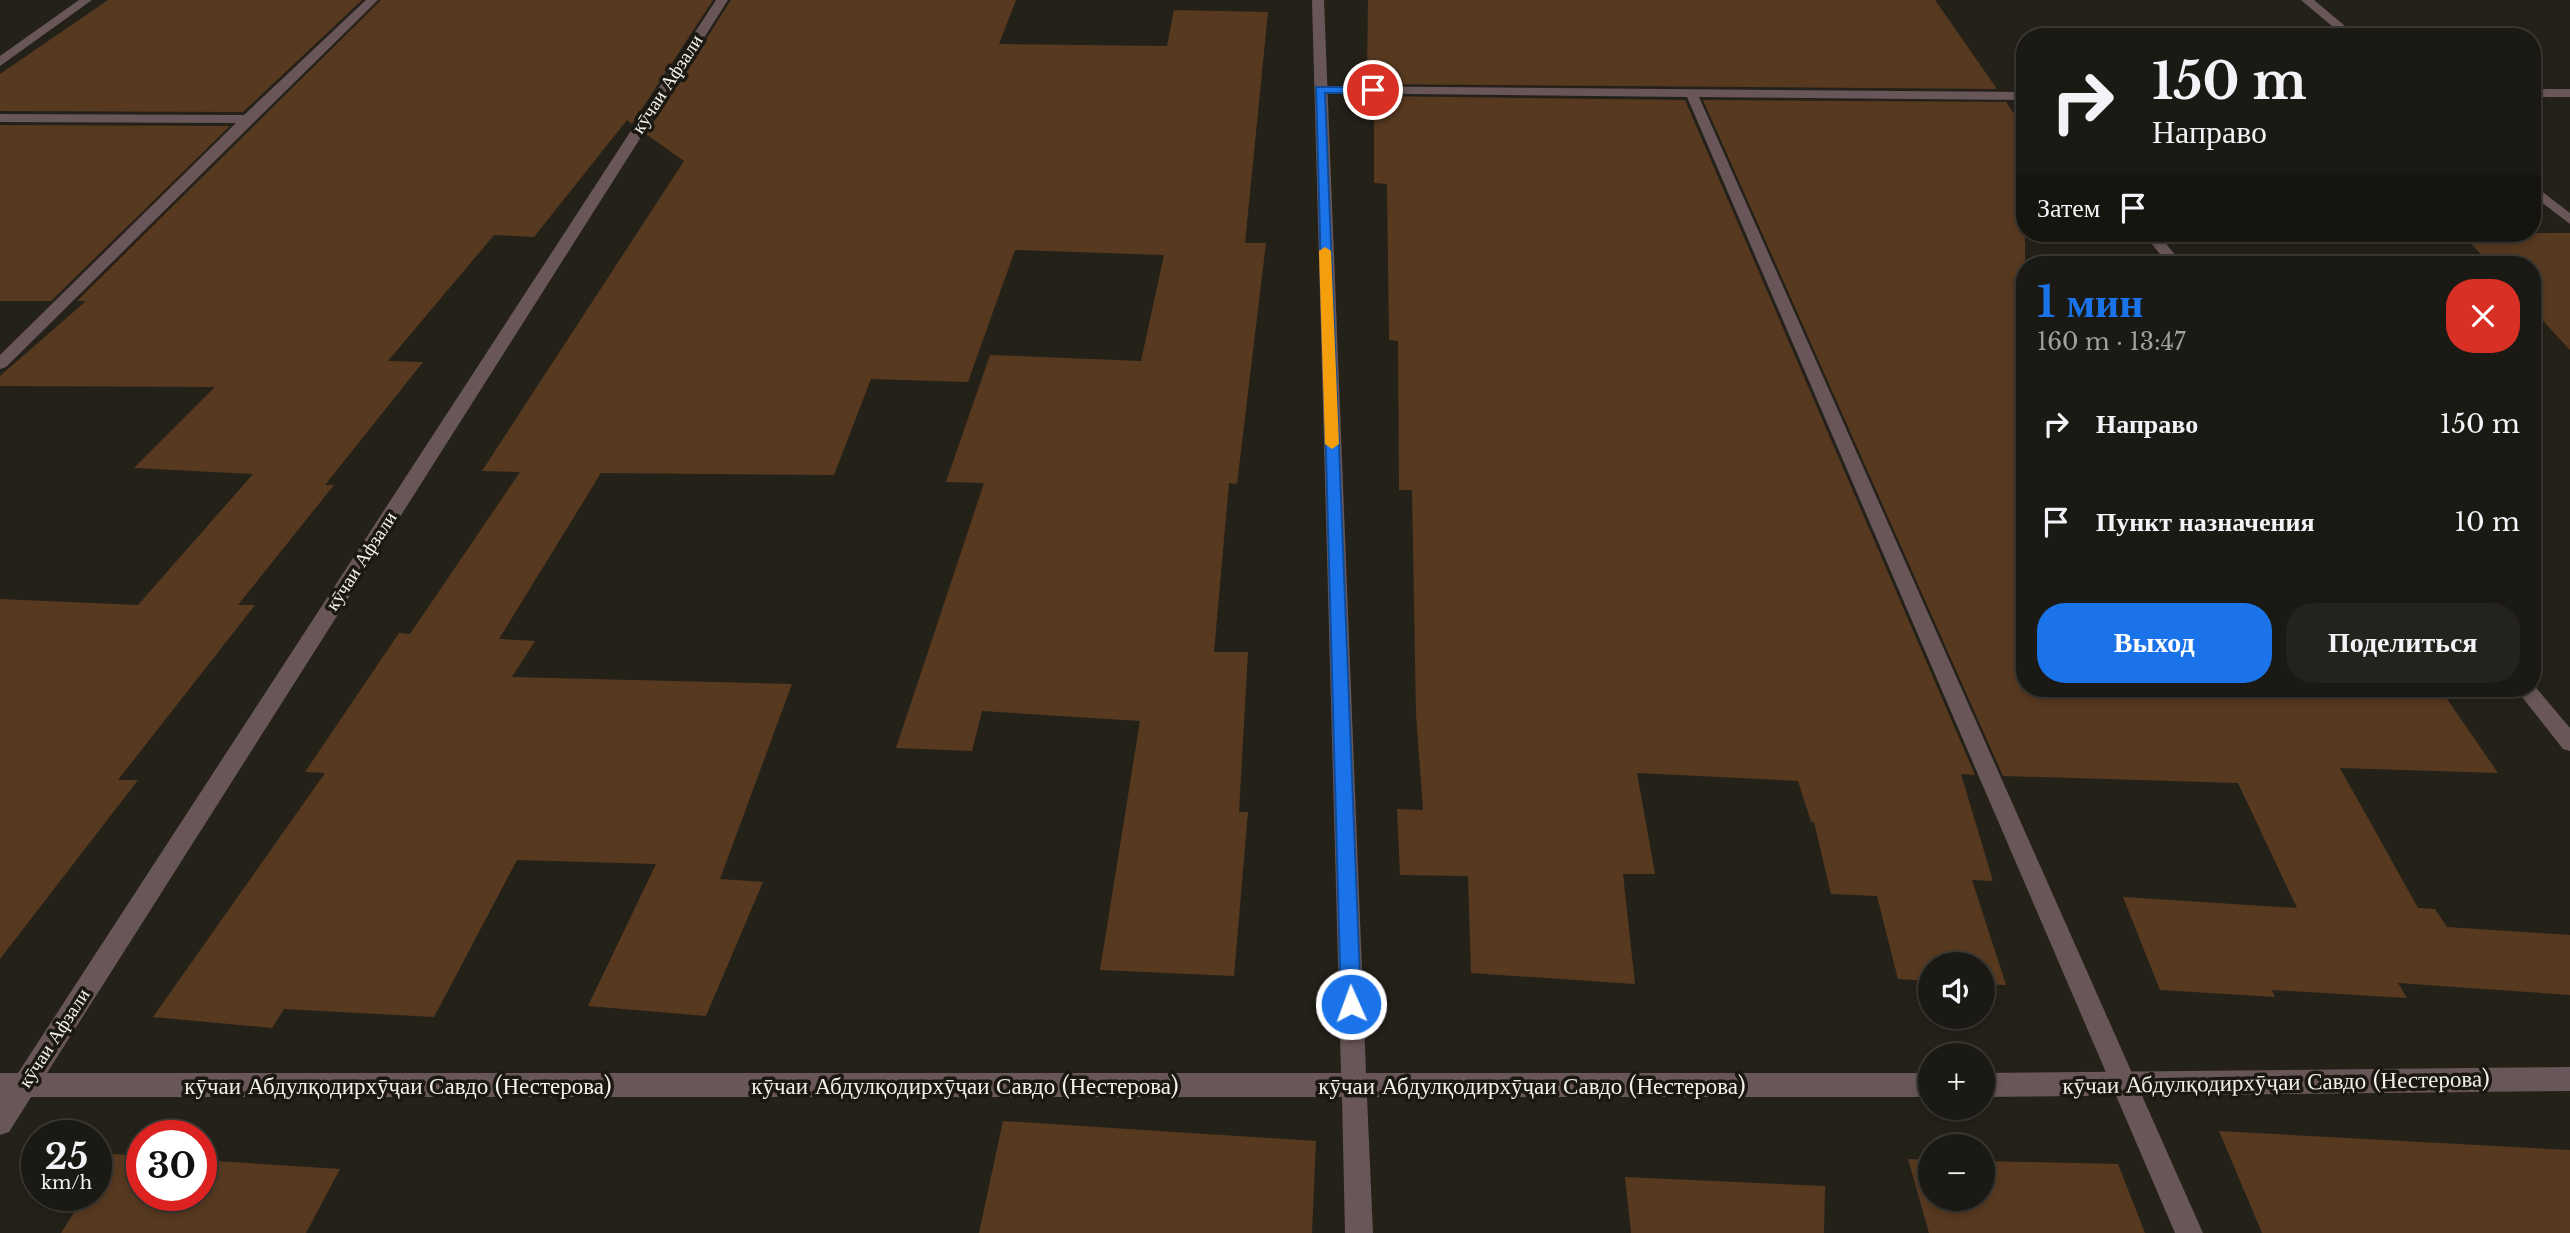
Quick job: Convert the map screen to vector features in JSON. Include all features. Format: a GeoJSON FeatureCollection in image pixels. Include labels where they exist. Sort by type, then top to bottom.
{"type":"FeatureCollection","features":[{"type":"Feature","properties":{"kind":"street"},"geometry":{"type":"LineString","coordinates":[[0,62],[86,0]]}},
{"type":"Feature","properties":{"kind":"street"},"geometry":{"type":"LineString","coordinates":[[0,364],[247,119],[372,0]]}},
{"type":"Feature","properties":{"kind":"street","name":"кӯчаи Афзали"},"geometry":{"type":"LineString","coordinates":[[0,1123],[12,1085],[722,0]]}},
{"type":"Feature","properties":{"kind":"street"},"geometry":{"type":"LineString","coordinates":[[1318,0],[1359,1233]]}},
{"type":"Feature","properties":{"kind":"street"},"geometry":{"type":"LineString","coordinates":[[2307,0],[2341,28]]}},
{"type":"Feature","properties":{"kind":"street"},"geometry":{"type":"LineString","coordinates":[[1320,90],[2016,96]]}},
{"type":"Feature","properties":{"kind":"street"},"geometry":{"type":"LineString","coordinates":[[1691,93],[2127,1085],[2189,1233]]}},
{"type":"Feature","properties":{"kind":"street"},"geometry":{"type":"LineString","coordinates":[[2541,93],[2570,93]]}},
{"type":"Feature","properties":{"kind":"street"},"geometry":{"type":"LineString","coordinates":[[0,118],[247,119]]}},
{"type":"Feature","properties":{"kind":"street"},"geometry":{"type":"LineString","coordinates":[[2541,196],[2570,220]]}},
{"type":"Feature","properties":{"kind":"street"},"geometry":{"type":"LineString","coordinates":[[2158,242],[2169,256]]}},
{"type":"Feature","properties":{"kind":"street"},"geometry":{"type":"LineString","coordinates":[[2532,697],[2570,743]]}},
{"type":"Feature","properties":{"kind":"street","name":"кӯчаи Абдулқодирхӯҷаи Савдо (Нестерова)"},"geometry":{"type":"LineString","coordinates":[[1995,1085],[2570,1079]]}},
{"type":"Feature","properties":{"kind":"street","name":"кӯчаи Абдулқодирхӯҷаи Савдо (Нестерова)"},"geometry":{"type":"LineString","coordinates":[[12,1085],[1918,1085]]}},
{"type":"Feature","properties":{"kind":"building"},"geometry":{"type":"Polygon","coordinates":[[[108,0],[362,0],[243,112],[0,111],[0,74],[108,0]]]}},
{"type":"Feature","properties":{"kind":"building"},"geometry":{"type":"Polygon","coordinates":[[[381,0],[713,0],[632,124],[627,120],[534,237],[494,235],[388,361],[423,362],[325,485],[334,485],[238,605],[255,605],[118,780],[138,780],[0,959],[0,599],[138,605],[253,474],[134,468],[215,387],[0,386],[0,376],[86,301],[77,301],[381,0]]]}},
{"type":"Feature","properties":{"kind":"building"},"geometry":{"type":"Polygon","coordinates":[[[731,0],[1016,0],[999,44],[1167,46],[1174,10],[1268,12],[1245,243],[1266,243],[1237,484],[1229,483],[1214,652],[1248,652],[1239,812],[1248,812],[1234,976],[1100,970],[1140,721],[982,711],[972,751],[896,748],[984,483],[946,482],[990,355],[1141,361],[1164,255],[1015,250],[968,382],[871,379],[834,475],[601,473],[499,639],[535,641],[512,677],[792,684],[720,879],[763,882],[706,1016],[588,1006],[656,864],[517,860],[434,1017],[284,1009],[272,1028],[153,1017],[325,773],[305,772],[399,633],[410,634],[520,472],[482,471],[684,161],[646,134],[731,0]]]}},
{"type":"Feature","properties":{"kind":"building"},"geometry":{"type":"Polygon","coordinates":[[[1368,0],[1935,0],[1997,89],[1374,84],[1374,73],[1367,73],[1368,0]]]}},
{"type":"Feature","properties":{"kind":"building"},"geometry":{"type":"Polygon","coordinates":[[[1374,96],[1685,100],[1975,775],[1961,774],[1993,881],[1972,880],[2006,985],[1995,985],[1995,952],[1918,952],[1918,980],[1898,979],[1877,896],[1831,894],[1814,822],[1811,822],[1798,781],[1637,773],[1655,874],[1623,874],[1635,984],[1471,973],[1468,876],[1400,875],[1397,809],[1423,810],[1416,715],[1412,490],[1399,490],[1398,341],[1389,340],[1387,184],[1374,183],[1374,96]]]}},
{"type":"Feature","properties":{"kind":"building"},"geometry":{"type":"Polygon","coordinates":[[[1703,100],[2006,102],[2016,117],[2016,242],[2025,242],[2025,256],[2016,256],[2016,697],[2447,699],[2498,773],[2340,768],[2418,908],[2435,909],[2447,927],[2570,935],[2570,995],[2398,983],[2407,998],[2272,990],[2275,997],[2160,990],[2123,897],[2297,908],[2238,783],[2003,776],[1703,100]]]}},
{"type":"Feature","properties":{"kind":"building"},"geometry":{"type":"Polygon","coordinates":[[[0,125],[230,126],[51,301],[0,301],[0,125]]]}},
{"type":"Feature","properties":{"kind":"building"},"geometry":{"type":"Polygon","coordinates":[[[2541,233],[2570,233],[2570,350],[2541,319],[2541,256],[2483,256],[2469,242],[2541,242],[2541,233]]]}},
{"type":"Feature","properties":{"kind":"building"},"geometry":{"type":"Polygon","coordinates":[[[1003,1121],[1316,1141],[1312,1233],[979,1233],[1003,1121]]]}},
{"type":"Feature","properties":{"kind":"building"},"geometry":{"type":"Polygon","coordinates":[[[2219,1131],[2570,1150],[2570,1233],[2262,1233],[2219,1131]]]}},
{"type":"Feature","properties":{"kind":"building"},"geometry":{"type":"Polygon","coordinates":[[[112,1154],[126,1155],[126,1211],[217,1211],[217,1161],[340,1169],[306,1233],[61,1233],[75,1211],[112,1211],[112,1154]]]}},
{"type":"Feature","properties":{"kind":"building"},"geometry":{"type":"Polygon","coordinates":[[[1908,1159],[1918,1159],[1918,1194],[1908,1159]]]}},
{"type":"Feature","properties":{"kind":"building"},"geometry":{"type":"Polygon","coordinates":[[[1995,1161],[2118,1164],[2145,1233],[1929,1233],[1923,1211],[1995,1211],[1995,1161]]]}},
{"type":"Feature","properties":{"kind":"building"},"geometry":{"type":"Polygon","coordinates":[[[1625,1177],[1825,1186],[1824,1233],[1631,1233],[1625,1177]]]}},
{"type":"Feature","properties":{"kind":"slow traffic"},"geometry":{"type":"LineString","coordinates":[[1325,251],[1332,444]]}},
{"type":"Feature","properties":{"kind":"route"},"geometry":{"type":"LineString","coordinates":[[1351,1004],[1320,90],[1373,90]]}}]}
